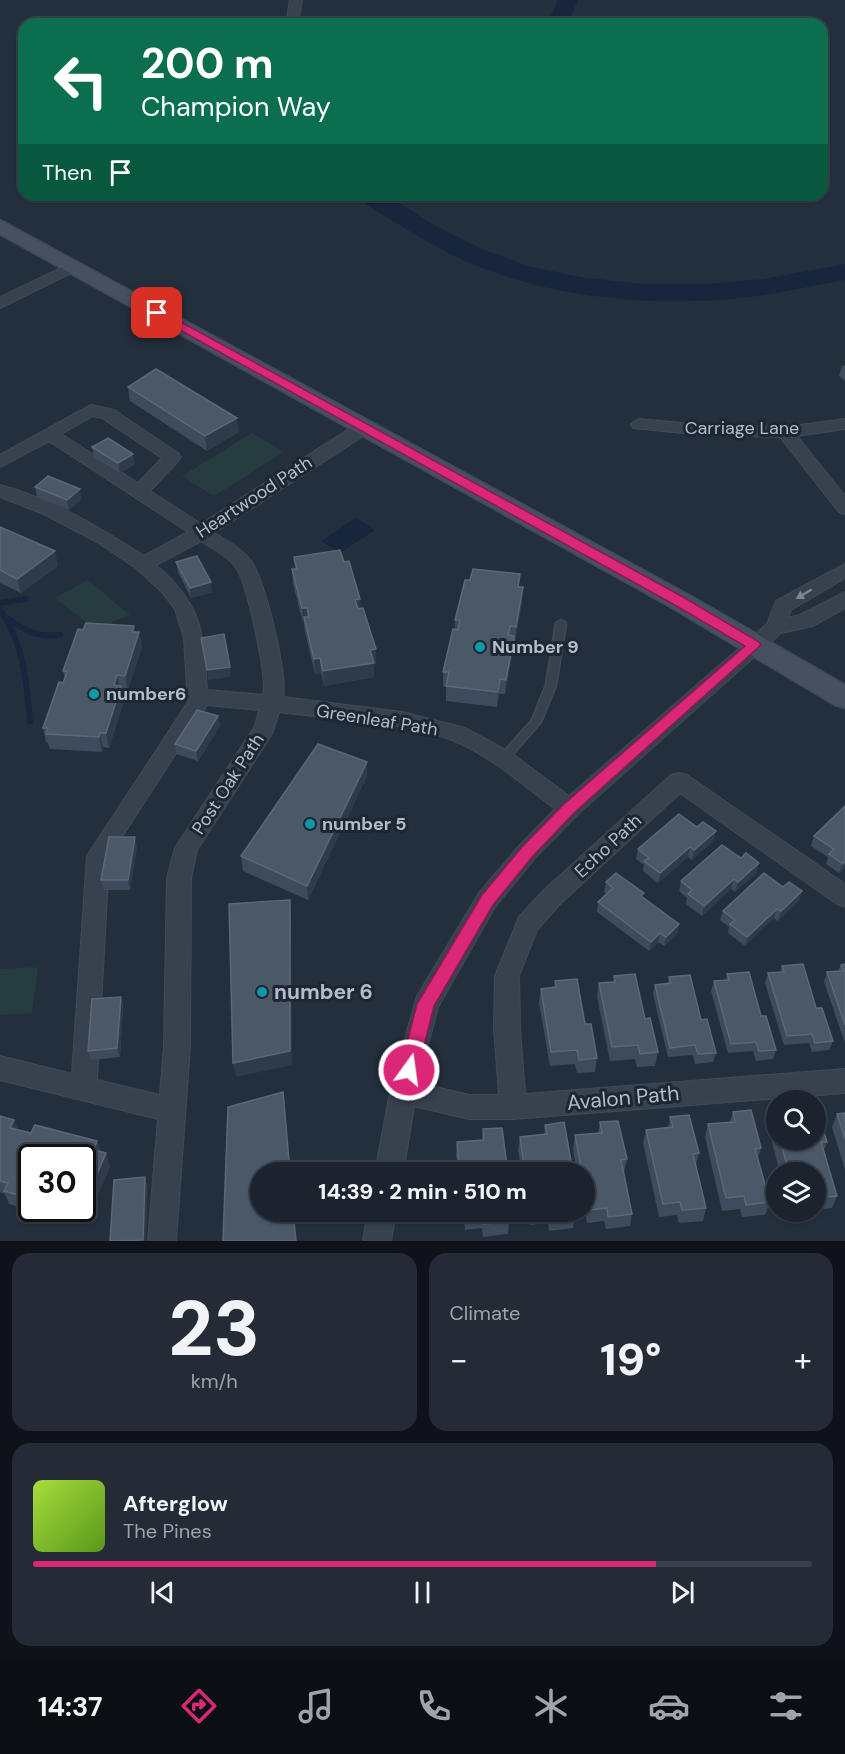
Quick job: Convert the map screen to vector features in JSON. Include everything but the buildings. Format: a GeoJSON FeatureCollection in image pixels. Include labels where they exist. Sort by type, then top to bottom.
{"type":"FeatureCollection","features":[{"type":"Feature","properties":{"kind":"main road"},"geometry":{"type":"LineString","coordinates":[[0,226],[501,502],[845,698]]}},
{"type":"Feature","properties":{"kind":"street"},"geometry":{"type":"LineString","coordinates":[[293,18],[296,0]]}},
{"type":"Feature","properties":{"kind":"street"},"geometry":{"type":"LineString","coordinates":[[0,303],[74,266]]}},
{"type":"Feature","properties":{"kind":"street"},"geometry":{"type":"LineString","coordinates":[[0,462],[90,410],[108,414],[172,457],[139,493]]}},
{"type":"Feature","properties":{"kind":"street","name":"Carriage Lane"},"geometry":{"type":"LineString","coordinates":[[639,424],[703,430],[785,432],[845,424]]}},
{"type":"Feature","properties":{"kind":"street","name":"Heartwood Path"},"geometry":{"type":"LineString","coordinates":[[143,564],[201,533],[363,428]]}},
{"type":"Feature","properties":{"kind":"street"},"geometry":{"type":"LineString","coordinates":[[785,432],[845,508]]}},
{"type":"Feature","properties":{"kind":"street","name":"Post Oak Path"},"geometry":{"type":"LineString","coordinates":[[50,434],[234,554],[245,566],[253,585],[273,670],[275,688],[265,728],[186,848],[179,878],[177,1046],[162,1241]]}},
{"type":"Feature","properties":{"kind":"street"},"geometry":{"type":"LineString","coordinates":[[0,491],[52,511],[104,538],[143,564],[169,587],[184,608],[194,638],[198,703],[99,856],[84,1088]]}},
{"type":"Feature","properties":{"kind":"street"},"geometry":{"type":"LineString","coordinates":[[775,628],[783,606],[845,570]]}},
{"type":"Feature","properties":{"kind":"street"},"geometry":{"type":"LineString","coordinates":[[391,1162],[403,1092],[426,1004],[488,900],[527,852],[570,808],[754,645],[775,628],[806,621],[845,599]]}},
{"type":"Feature","properties":{"kind":"street","name":"Greenleaf Path"},"geometry":{"type":"LineString","coordinates":[[198,698],[270,703],[402,720],[458,734],[503,759],[570,808]]}},
{"type":"Feature","properties":{"kind":"street","name":"Echo Path"},"geometry":{"type":"LineString","coordinates":[[513,1107],[507,1028],[507,976],[527,924],[560,890],[679,781],[845,897]]}},
{"type":"Feature","properties":{"kind":"street"},"geometry":{"type":"LineString","coordinates":[[0,1068],[172,1110]]}},
{"type":"Feature","properties":{"kind":"street","name":"Avalon Path"},"geometry":{"type":"LineString","coordinates":[[403,1092],[469,1107],[513,1107],[845,1081]]}},
{"type":"Feature","properties":{"kind":"street"},"geometry":{"type":"LineString","coordinates":[[377,1241],[380,1222]]}},
{"type":"Feature","properties":{"kind":"lane"},"geometry":{"type":"LineString","coordinates":[[503,759],[536,722],[551,685],[561,623]]}},
{"type":"Feature","properties":{"kind":"green space"},"geometry":{"type":"Polygon","coordinates":[[[252,433],[284,452],[214,496],[182,476],[252,433]]]}},
{"type":"Feature","properties":{"kind":"green space"},"geometry":{"type":"Polygon","coordinates":[[[88,580],[130,615],[95,629],[55,598],[88,580]]]}},
{"type":"Feature","properties":{"kind":"green space"},"geometry":{"type":"Polygon","coordinates":[[[38,967],[32,1013],[0,1015],[0,969],[38,967]]]}},
{"type":"Feature","properties":{"kind":"water"},"geometry":{"type":"Polygon","coordinates":[[[356,518],[375,530],[340,553],[321,541],[356,518]]]}},
{"type":"Feature","properties":{"kind":"waterway"},"geometry":{"type":"LineString","coordinates":[[560,18],[568,0]]}},
{"type":"Feature","properties":{"kind":"waterway"},"geometry":{"type":"LineString","coordinates":[[378,201],[473,255],[519,271],[580,285],[643,292],[706,292],[764,287],[845,272]]}},
{"type":"Feature","properties":{"kind":"waterway"},"geometry":{"type":"LineString","coordinates":[[0,603],[25,599]]}},
{"type":"Feature","properties":{"kind":"waterway"},"geometry":{"type":"LineString","coordinates":[[0,610],[19,649],[30,721]]}},
{"type":"Feature","properties":{"kind":"waterway"},"geometry":{"type":"LineString","coordinates":[[8,618],[32,632],[60,635]]}},
{"type":"Feature","properties":{"kind":"place","name":"Number 9"},"geometry":{"type":"Point","coordinates":[480,647]}},
{"type":"Feature","properties":{"kind":"place","name":"number6"},"geometry":{"type":"Point","coordinates":[94,694]}},
{"type":"Feature","properties":{"kind":"place","name":"number 5"},"geometry":{"type":"Point","coordinates":[310,824]}},
{"type":"Feature","properties":{"kind":"place","name":"number 6"},"geometry":{"type":"Point","coordinates":[262,992]}},
{"type":"Feature","properties":{"kind":"route"},"geometry":{"type":"LineString","coordinates":[[157,313],[678,600],[754,645],[570,808],[527,852],[488,900],[426,1004],[409,1070]]}}]}
